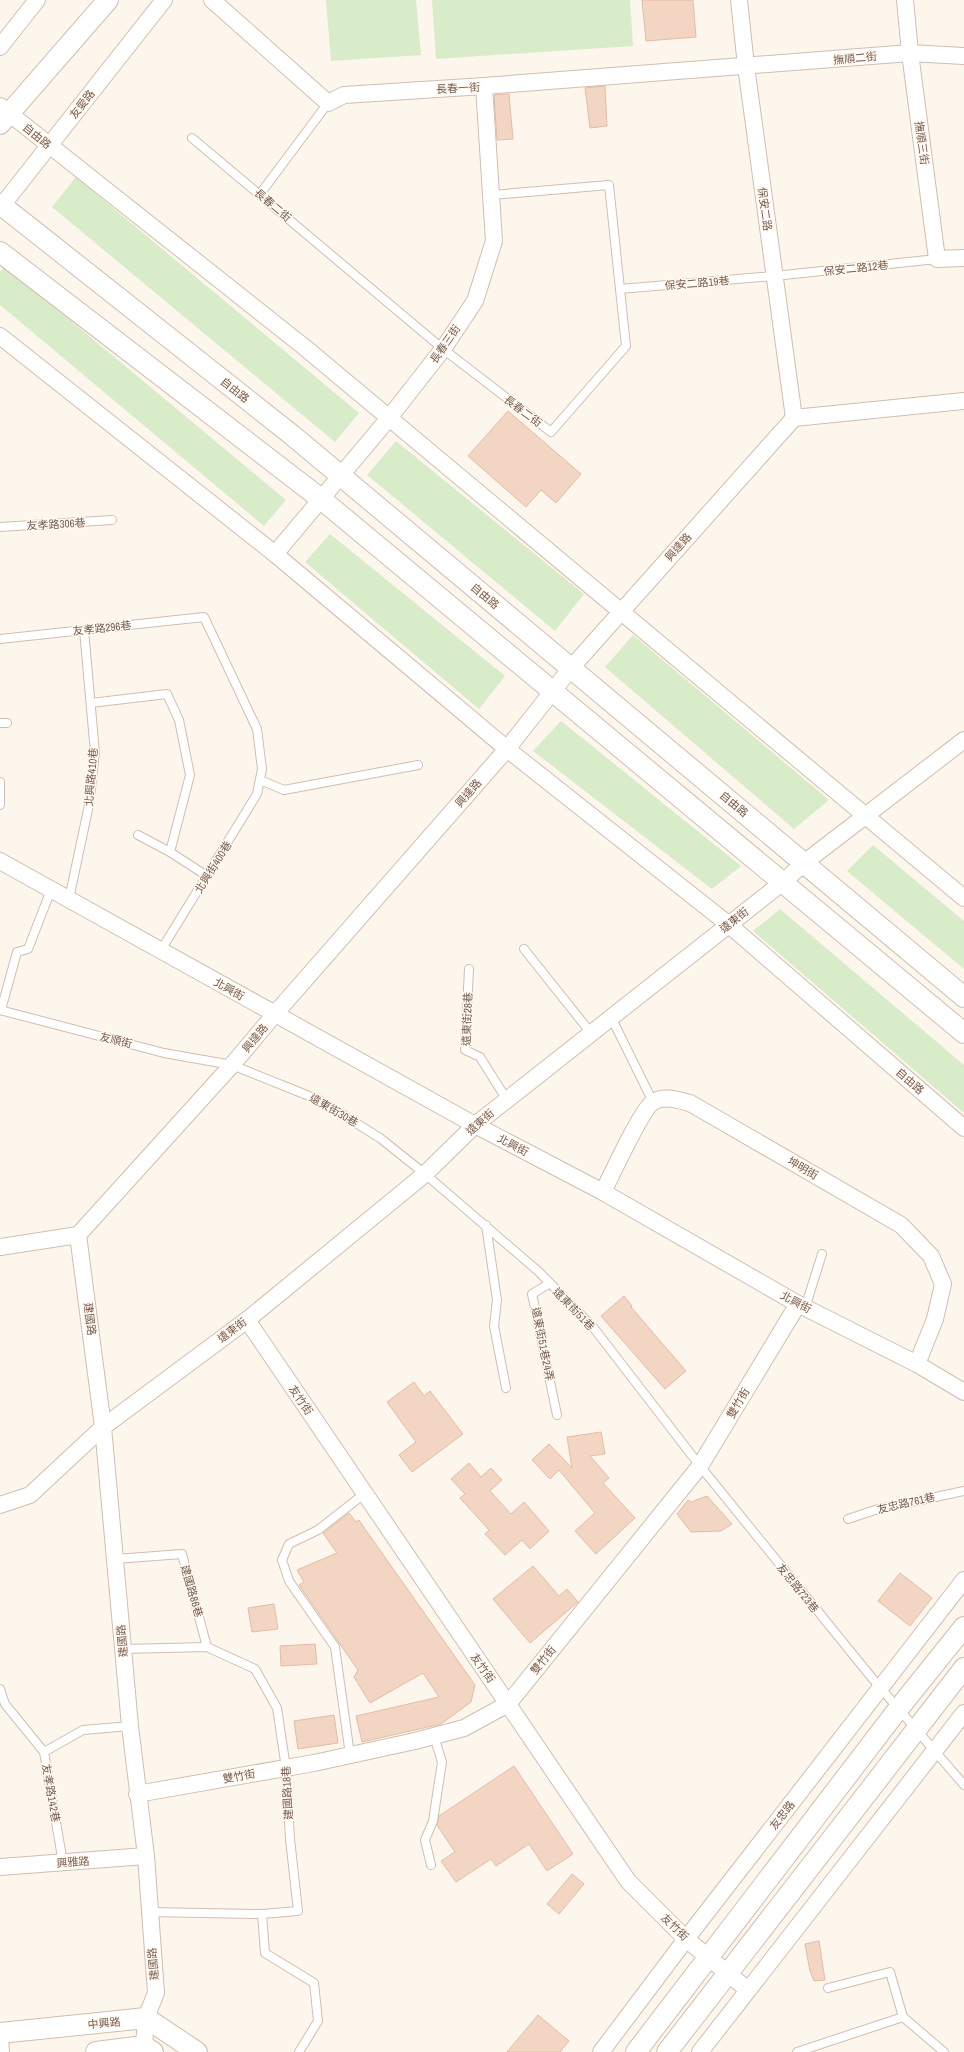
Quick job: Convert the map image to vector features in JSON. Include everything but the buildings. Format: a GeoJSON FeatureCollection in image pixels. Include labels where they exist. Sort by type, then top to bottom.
{"type":"FeatureCollection","features":[{"type":"Feature","properties":{"kind":"street"},"geometry":{"type":"LineString","coordinates":[[0,47],[37,0]]}},
{"type":"Feature","properties":{"kind":"street"},"geometry":{"type":"LineString","coordinates":[[3,114],[108,0]]}},
{"type":"Feature","properties":{"kind":"street","name":"友愛路"},"geometry":{"type":"LineString","coordinates":[[1,206],[164,0]]}},
{"type":"Feature","properties":{"kind":"street"},"geometry":{"type":"LineString","coordinates":[[212,0],[328,103]]}},
{"type":"Feature","properties":{"kind":"street","name":"保安二路"},"geometry":{"type":"LineString","coordinates":[[739,0],[746,66],[794,418]]}},
{"type":"Feature","properties":{"kind":"street","name":"撫順三街"},"geometry":{"type":"LineString","coordinates":[[905,0],[910,54],[937,259]]}},
{"type":"Feature","properties":{"kind":"street","name":"撫順二街"},"geometry":{"type":"LineString","coordinates":[[746,66],[910,54],[964,56]]}},
{"type":"Feature","properties":{"kind":"street","name":"長春一街"},"geometry":{"type":"LineString","coordinates":[[328,103],[344,94],[484,86],[746,66]]}},
{"type":"Feature","properties":{"kind":"street","name":"長春三街"},"geometry":{"type":"LineString","coordinates":[[275,554],[389,418],[443,349],[475,301],[494,241],[484,86]]}},
{"type":"Feature","properties":{"kind":"street","name":"自由路"},"geometry":{"type":"LineString","coordinates":[[3,114],[49,145],[303,346],[964,898]]}},
{"type":"Feature","properties":{"kind":"street","name":"自由路"},"geometry":{"type":"LineString","coordinates":[[1,206],[341,475],[964,997]]}},
{"type":"Feature","properties":{"kind":"street"},"geometry":{"type":"LineString","coordinates":[[0,252],[321,499],[964,1033]]}},
{"type":"Feature","properties":{"kind":"street"},"geometry":{"type":"LineString","coordinates":[[937,259],[964,258]]}},
{"type":"Feature","properties":{"kind":"street","name":"自由路"},"geometry":{"type":"LineString","coordinates":[[0,336],[275,554],[507,749],[728,924],[964,1128]]}},
{"type":"Feature","properties":{"kind":"street"},"geometry":{"type":"LineString","coordinates":[[794,418],[964,401]]}},
{"type":"Feature","properties":{"kind":"street","name":"興達路"},"geometry":{"type":"LineString","coordinates":[[78,1235],[232,1066],[274,1015],[507,749],[571,668],[794,418]]}},
{"type":"Feature","properties":{"kind":"street","name":"遠東街"},"geometry":{"type":"LineString","coordinates":[[0,1505],[30,1495],[104,1427],[247,1320],[425,1174],[475,1125],[783,882],[804,863],[964,740]]}},
{"type":"Feature","properties":{"kind":"street","name":"北興街"},"geometry":{"type":"LineString","coordinates":[[0,861],[161,950],[274,1015],[475,1125],[603,1192],[802,1306],[917,1364],[964,1392]]}},
{"type":"Feature","properties":{"kind":"street","name":"坤明街"},"geometry":{"type":"LineString","coordinates":[[653,1102],[667,1098],[690,1103],[901,1225],[931,1256],[943,1284],[935,1319],[917,1364]]}},
{"type":"Feature","properties":{"kind":"street"},"geometry":{"type":"LineString","coordinates":[[603,1192],[643,1115],[653,1102]]}},
{"type":"Feature","properties":{"kind":"street"},"geometry":{"type":"LineString","coordinates":[[0,1247],[78,1235]]}},
{"type":"Feature","properties":{"kind":"street","name":"建國路"},"geometry":{"type":"LineString","coordinates":[[78,1235],[104,1427],[130,1726],[137,1794],[146,1856],[148,1912],[156,1992],[146,2018],[149,2049]]}},
{"type":"Feature","properties":{"kind":"street","name":"雙竹街"},"geometry":{"type":"LineString","coordinates":[[137,1794],[286,1768],[434,1736],[464,1728],[508,1704],[700,1466],[802,1306]]}},
{"type":"Feature","properties":{"kind":"street","name":"友竹街"},"geometry":{"type":"LineString","coordinates":[[247,1320],[628,1881],[686,1939],[748,1990]]}},
{"type":"Feature","properties":{"kind":"street","name":"友忠路"},"geometry":{"type":"LineString","coordinates":[[601,2052],[686,1939],[964,1580]]}},
{"type":"Feature","properties":{"kind":"street"},"geometry":{"type":"LineString","coordinates":[[636,2052],[899,1708],[964,1627]]}},
{"type":"Feature","properties":{"kind":"street"},"geometry":{"type":"LineString","coordinates":[[667,2052],[964,1668]]}},
{"type":"Feature","properties":{"kind":"street"},"geometry":{"type":"LineString","coordinates":[[703,2051],[748,1990],[964,1713]]}},
{"type":"Feature","properties":{"kind":"street","name":"興雅路"},"geometry":{"type":"LineString","coordinates":[[0,1867],[146,1856]]}},
{"type":"Feature","properties":{"kind":"street"},"geometry":{"type":"LineString","coordinates":[[146,2018],[197,2052]]}},
{"type":"Feature","properties":{"kind":"street","name":"中興路"},"geometry":{"type":"LineString","coordinates":[[0,2033],[146,2018]]}},
{"type":"Feature","properties":{"kind":"street"},"geometry":{"type":"LineString","coordinates":[[0,2038],[1,2052]]}},
{"type":"Feature","properties":{"kind":"street"},"geometry":{"type":"LineString","coordinates":[[96,2052],[149,2049]]}},
{"type":"Feature","properties":{"kind":"lane"},"geometry":{"type":"LineString","coordinates":[[260,194],[328,103]]}},
{"type":"Feature","properties":{"kind":"lane","name":"長春二街"},"geometry":{"type":"LineString","coordinates":[[192,138],[443,349],[551,432],[626,346],[609,185],[492,195]]}},
{"type":"Feature","properties":{"kind":"lane","name":"保安二路12巷"},"geometry":{"type":"LineString","coordinates":[[774,276],[937,259]]}},
{"type":"Feature","properties":{"kind":"lane","name":"保安二路19巷"},"geometry":{"type":"LineString","coordinates":[[620,289],[774,276]]}},
{"type":"Feature","properties":{"kind":"lane","name":"友孝路306巷"},"geometry":{"type":"LineString","coordinates":[[0,527],[112,520]]}},
{"type":"Feature","properties":{"kind":"lane","name":"友孝路296巷"},"geometry":{"type":"LineString","coordinates":[[0,639],[204,616]]}},
{"type":"Feature","properties":{"kind":"lane","name":"北興街400巷"},"geometry":{"type":"LineString","coordinates":[[161,950],[257,794],[262,769],[257,729],[204,616]]}},
{"type":"Feature","properties":{"kind":"lane","name":"北興路410巷"},"geometry":{"type":"LineString","coordinates":[[69,899],[89,805],[94,761],[91,703],[84,630]]}},
{"type":"Feature","properties":{"kind":"lane"},"geometry":{"type":"LineString","coordinates":[[91,703],[167,694],[179,720],[190,775],[170,852]]}},
{"type":"Feature","properties":{"kind":"lane"},"geometry":{"type":"LineString","coordinates":[[260,780],[284,790],[418,765]]}},
{"type":"Feature","properties":{"kind":"lane"},"geometry":{"type":"LineString","coordinates":[[0,782],[0,805]]}},
{"type":"Feature","properties":{"kind":"lane"},"geometry":{"type":"LineString","coordinates":[[138,834],[170,852],[207,876]]}},
{"type":"Feature","properties":{"kind":"lane"},"geometry":{"type":"LineString","coordinates":[[0,1010],[17,952],[28,949],[51,890]]}},
{"type":"Feature","properties":{"kind":"lane"},"geometry":{"type":"LineString","coordinates":[[524,949],[591,1033]]}},
{"type":"Feature","properties":{"kind":"lane","name":"遠東街28巷"},"geometry":{"type":"LineString","coordinates":[[469,969],[465,1050],[480,1057],[507,1100]]}},
{"type":"Feature","properties":{"kind":"lane","name":"友順街"},"geometry":{"type":"LineString","coordinates":[[0,1010],[164,1052],[232,1066]]}},
{"type":"Feature","properties":{"kind":"lane"},"geometry":{"type":"LineString","coordinates":[[611,1017],[653,1102]]}},
{"type":"Feature","properties":{"kind":"lane","name":"遠東街30巷"},"geometry":{"type":"LineString","coordinates":[[232,1066],[319,1100],[380,1138],[425,1174]]}},
{"type":"Feature","properties":{"kind":"lane","name":"遠東街51巷"},"geometry":{"type":"LineString","coordinates":[[425,1174],[486,1225],[550,1284],[593,1327],[700,1466]]}},
{"type":"Feature","properties":{"kind":"lane"},"geometry":{"type":"LineString","coordinates":[[486,1225],[497,1300],[494,1326],[506,1388]]}},
{"type":"Feature","properties":{"kind":"lane"},"geometry":{"type":"LineString","coordinates":[[802,1306],[822,1254]]}},
{"type":"Feature","properties":{"kind":"lane","name":"遠東街51巷24弄"},"geometry":{"type":"LineString","coordinates":[[550,1284],[532,1294],[557,1415]]}},
{"type":"Feature","properties":{"kind":"lane","name":"友忠路723巷"},"geometry":{"type":"LineString","coordinates":[[700,1466],[872,1678],[882,1687],[934,1752],[964,1786]]}},
{"type":"Feature","properties":{"kind":"lane","name":"友忠路761巷"},"geometry":{"type":"LineString","coordinates":[[848,1519],[875,1510],[964,1491]]}},
{"type":"Feature","properties":{"kind":"lane"},"geometry":{"type":"LineString","coordinates":[[350,1755],[335,1647],[289,1581],[282,1560],[290,1544],[318,1530],[364,1494]]}},
{"type":"Feature","properties":{"kind":"lane","name":"建國路86巷"},"geometry":{"type":"LineString","coordinates":[[115,1559],[182,1554],[208,1647]]}},
{"type":"Feature","properties":{"kind":"lane","name":"建國路18巷"},"geometry":{"type":"LineString","coordinates":[[123,1649],[208,1647],[255,1669],[277,1708],[286,1768],[290,1839],[298,1911],[262,1914],[148,1912]]}},
{"type":"Feature","properties":{"kind":"lane","name":"友孝路142巷"},"geometry":{"type":"LineString","coordinates":[[0,1689],[5,1704],[44,1752],[62,1863]]}},
{"type":"Feature","properties":{"kind":"lane"},"geometry":{"type":"LineString","coordinates":[[44,1752],[83,1730],[130,1726]]}},
{"type":"Feature","properties":{"kind":"lane"},"geometry":{"type":"LineString","coordinates":[[431,1865],[425,1840],[434,1821],[442,1762],[434,1736]]}},
{"type":"Feature","properties":{"kind":"lane"},"geometry":{"type":"LineString","coordinates":[[262,1914],[265,1953],[314,1984],[318,2021],[299,2052]]}},
{"type":"Feature","properties":{"kind":"lane"},"geometry":{"type":"LineString","coordinates":[[828,1988],[890,1972],[903,2018],[944,2052]]}},
{"type":"Feature","properties":{"kind":"lane"},"geometry":{"type":"LineString","coordinates":[[797,2052],[903,2018]]}},
{"type":"Feature","properties":{"kind":"green space"},"geometry":{"type":"Polygon","coordinates":[[[326,0],[416,0],[421,55],[331,61],[326,0]]]}},
{"type":"Feature","properties":{"kind":"green space"},"geometry":{"type":"Polygon","coordinates":[[[432,0],[630,0],[633,46],[436,59],[432,0]]]}},
{"type":"Feature","properties":{"kind":"green space"},"geometry":{"type":"Polygon","coordinates":[[[76,177],[359,413],[335,442],[52,207],[76,177]]]}},
{"type":"Feature","properties":{"kind":"green space"},"geometry":{"type":"Polygon","coordinates":[[[5,266],[286,500],[264,526],[0,305],[0,272],[5,266]]]}},
{"type":"Feature","properties":{"kind":"green space"},"geometry":{"type":"Polygon","coordinates":[[[396,441],[584,594],[555,631],[367,475],[396,441]]]}},
{"type":"Feature","properties":{"kind":"green space"},"geometry":{"type":"Polygon","coordinates":[[[330,534],[505,676],[479,709],[305,562],[330,534]]]}},
{"type":"Feature","properties":{"kind":"green space"},"geometry":{"type":"Polygon","coordinates":[[[633,635],[829,800],[794,829],[605,667],[633,635]]]}},
{"type":"Feature","properties":{"kind":"green space"},"geometry":{"type":"Polygon","coordinates":[[[561,721],[741,866],[712,889],[533,751],[561,721]]]}},
{"type":"Feature","properties":{"kind":"green space"},"geometry":{"type":"Polygon","coordinates":[[[873,845],[964,921],[964,969],[847,871],[873,845]]]}},
{"type":"Feature","properties":{"kind":"green space"},"geometry":{"type":"Polygon","coordinates":[[[780,909],[964,1065],[964,1113],[753,931],[780,909]]]}}]}
